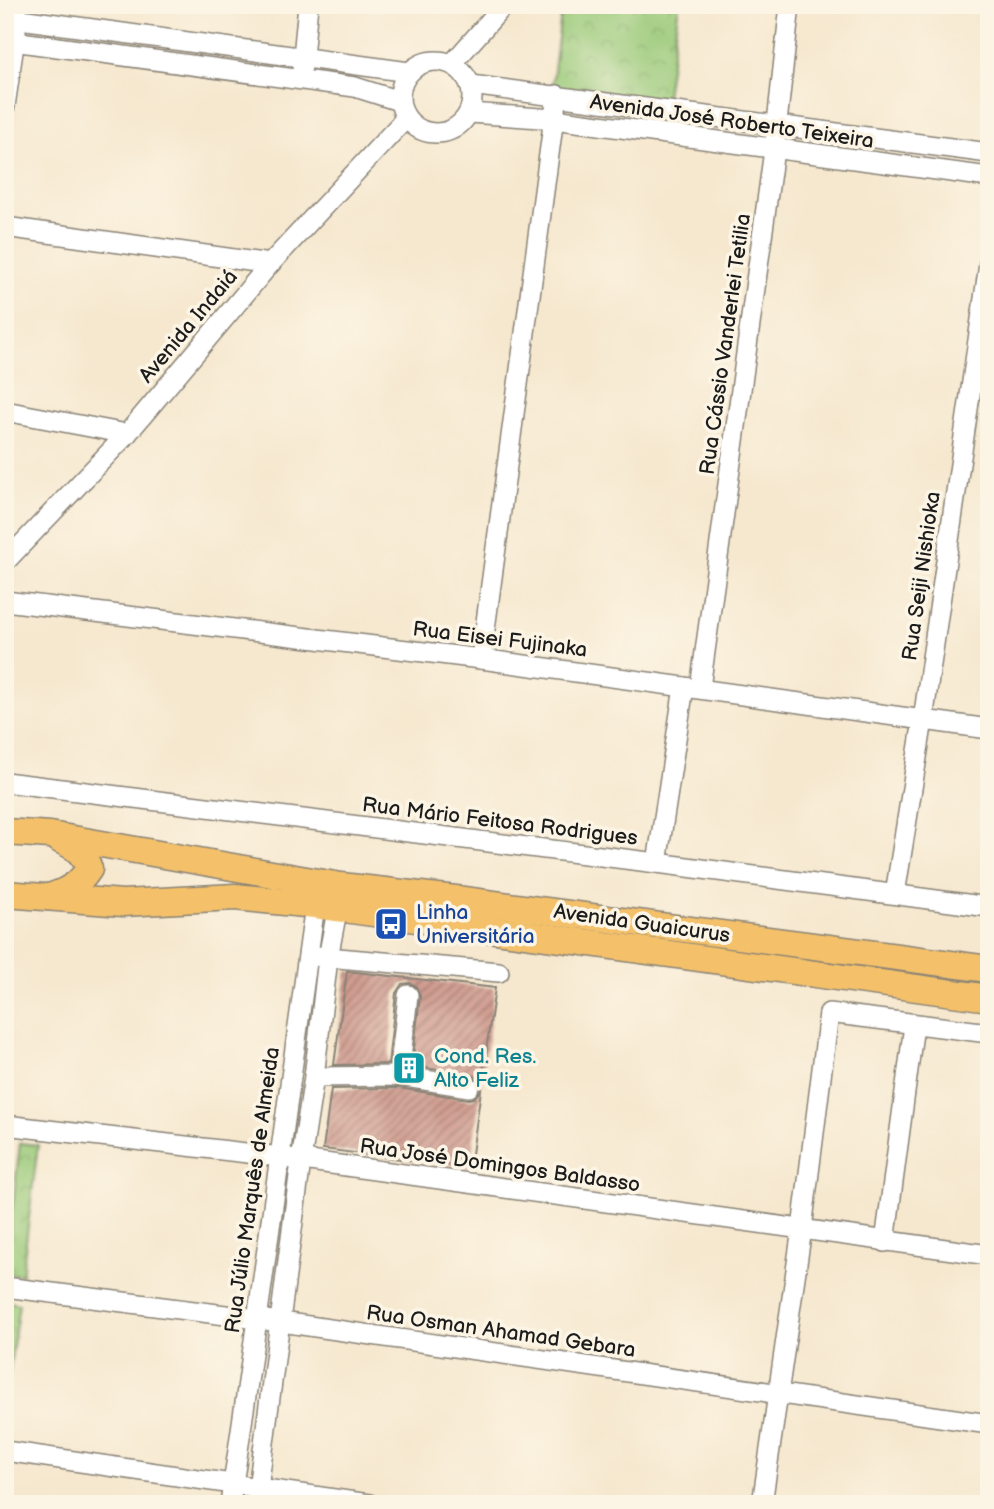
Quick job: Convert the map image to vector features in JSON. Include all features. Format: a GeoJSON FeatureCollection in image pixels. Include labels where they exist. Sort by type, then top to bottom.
{"type":"FeatureCollection","features":[{"type":"Feature","properties":{"kind":"main road","name":"Avenida Guaicurus"},"geometry":{"type":"LineString","coordinates":[[5,832],[50,835],[328,896],[989,998]]}},
{"type":"Feature","properties":{"kind":"main road"},"geometry":{"type":"LineString","coordinates":[[47,898],[70,890],[81,882],[89,869],[85,857],[75,846],[50,835]]}},
{"type":"Feature","properties":{"kind":"main road","name":"Avenida Guaicurus"},"geometry":{"type":"LineString","coordinates":[[5,894],[123,903],[234,897],[456,899],[989,969]]}},
{"type":"Feature","properties":{"kind":"street"},"geometry":{"type":"LineString","coordinates":[[300,79],[308,5]]}},
{"type":"Feature","properties":{"kind":"street"},"geometry":{"type":"LineString","coordinates":[[452,64],[504,5]]}},
{"type":"Feature","properties":{"kind":"street","name":"Rua Cássio Vanderlei Tetilia"},"geometry":{"type":"LineString","coordinates":[[657,863],[692,687],[774,150],[790,5]]}},
{"type":"Feature","properties":{"kind":"street"},"geometry":{"type":"LineString","coordinates":[[5,106],[14,14],[409,72]]}},
{"type":"Feature","properties":{"kind":"street"},"geometry":{"type":"LineString","coordinates":[[10,41],[355,87],[402,109],[423,132],[433,134],[455,129],[470,113],[473,95],[471,85],[467,77],[452,64],[437,61],[422,64],[409,72],[401,85],[402,109]]}},
{"type":"Feature","properties":{"kind":"street","name":"Avenida José Roberto Teixeira"},"geometry":{"type":"LineString","coordinates":[[471,85],[989,153]]}},
{"type":"Feature","properties":{"kind":"street"},"geometry":{"type":"LineString","coordinates":[[481,659],[557,95]]}},
{"type":"Feature","properties":{"kind":"street","name":"Avenida Indaiá"},"geometry":{"type":"LineString","coordinates":[[5,562],[127,434],[402,109]]}},
{"type":"Feature","properties":{"kind":"street","name":"Avenida José Roberto Teixeira"},"geometry":{"type":"LineString","coordinates":[[470,113],[554,119],[989,177]]}},
{"type":"Feature","properties":{"kind":"street"},"geometry":{"type":"LineString","coordinates":[[5,227],[270,264]]}},
{"type":"Feature","properties":{"kind":"street","name":"Rua Seiji Nishioka"},"geometry":{"type":"LineString","coordinates":[[895,894],[989,264]]}},
{"type":"Feature","properties":{"kind":"street"},"geometry":{"type":"LineString","coordinates":[[5,411],[127,434]]}},
{"type":"Feature","properties":{"kind":"street","name":"Rua Eisei Fujinaka"},"geometry":{"type":"LineString","coordinates":[[5,601],[481,659],[989,729]]}},
{"type":"Feature","properties":{"kind":"street","name":"Rua Mário Feitosa Rodrigues"},"geometry":{"type":"LineString","coordinates":[[5,782],[989,907]]}},
{"type":"Feature","properties":{"kind":"street","name":"Rua Júlio Marquês de Almeida"},"geometry":{"type":"LineString","coordinates":[[257,1497],[281,1322],[308,955],[328,896]]}},
{"type":"Feature","properties":{"kind":"street","name":"Rua Júlio Marquês de Almeida"},"geometry":{"type":"LineString","coordinates":[[230,1504],[256,1318],[291,1159],[314,1077],[328,958],[328,896]]}},
{"type":"Feature","properties":{"kind":"street"},"geometry":{"type":"LineString","coordinates":[[308,955],[499,972]]}},
{"type":"Feature","properties":{"kind":"street"},"geometry":{"type":"LineString","coordinates":[[399,1076],[408,995]]}},
{"type":"Feature","properties":{"kind":"street"},"geometry":{"type":"LineString","coordinates":[[762,1504],[802,1229],[829,1013],[989,1033]]}},
{"type":"Feature","properties":{"kind":"street"},"geometry":{"type":"LineString","coordinates":[[885,1242],[914,1025]]}},
{"type":"Feature","properties":{"kind":"street"},"geometry":{"type":"LineString","coordinates":[[314,1077],[399,1076],[469,1087]]}},
{"type":"Feature","properties":{"kind":"street","name":"Rua José Domingos Baldasso"},"geometry":{"type":"LineString","coordinates":[[5,1125],[291,1159],[989,1255]]}},
{"type":"Feature","properties":{"kind":"street","name":"Rua Osman Ahamad Gebara"},"geometry":{"type":"LineString","coordinates":[[5,1287],[256,1318],[989,1424]]}},
{"type":"Feature","properties":{"kind":"street"},"geometry":{"type":"LineString","coordinates":[[5,1451],[233,1484],[257,1497],[369,1504]]}},
{"type":"Feature","properties":{"kind":"green space"},"geometry":{"type":"Polygon","coordinates":[[[562,5],[679,5],[665,103],[552,87],[562,5]]]}},
{"type":"Feature","properties":{"kind":"green space"},"geometry":{"type":"Polygon","coordinates":[[[20,1143],[38,1145],[22,1275],[5,1274],[20,1143]]]}},
{"type":"Feature","properties":{"kind":"green space"},"geometry":{"type":"Polygon","coordinates":[[[5,1301],[19,1304],[5,1403],[5,1301]]]}},
{"type":"Feature","properties":{"kind":"building"},"geometry":{"type":"Polygon","coordinates":[[[347,971],[495,988],[481,1087],[477,1078],[472,1075],[412,1066],[420,996],[416,986],[410,983],[402,984],[396,993],[388,1064],[334,1065],[347,971]]]}},
{"type":"Feature","properties":{"kind":"building"},"geometry":{"type":"Polygon","coordinates":[[[398,1088],[468,1099],[474,1098],[481,1090],[470,1168],[323,1149],[331,1089],[398,1088]]]}},
{"type":"Feature","properties":{"kind":"place","name":"Linha Universitária"},"geometry":{"type":"Point","coordinates":[391,924]}},
{"type":"Feature","properties":{"kind":"place","name":"Cond. Res. Alto Feliz"},"geometry":{"type":"Point","coordinates":[409,1068]}}]}
